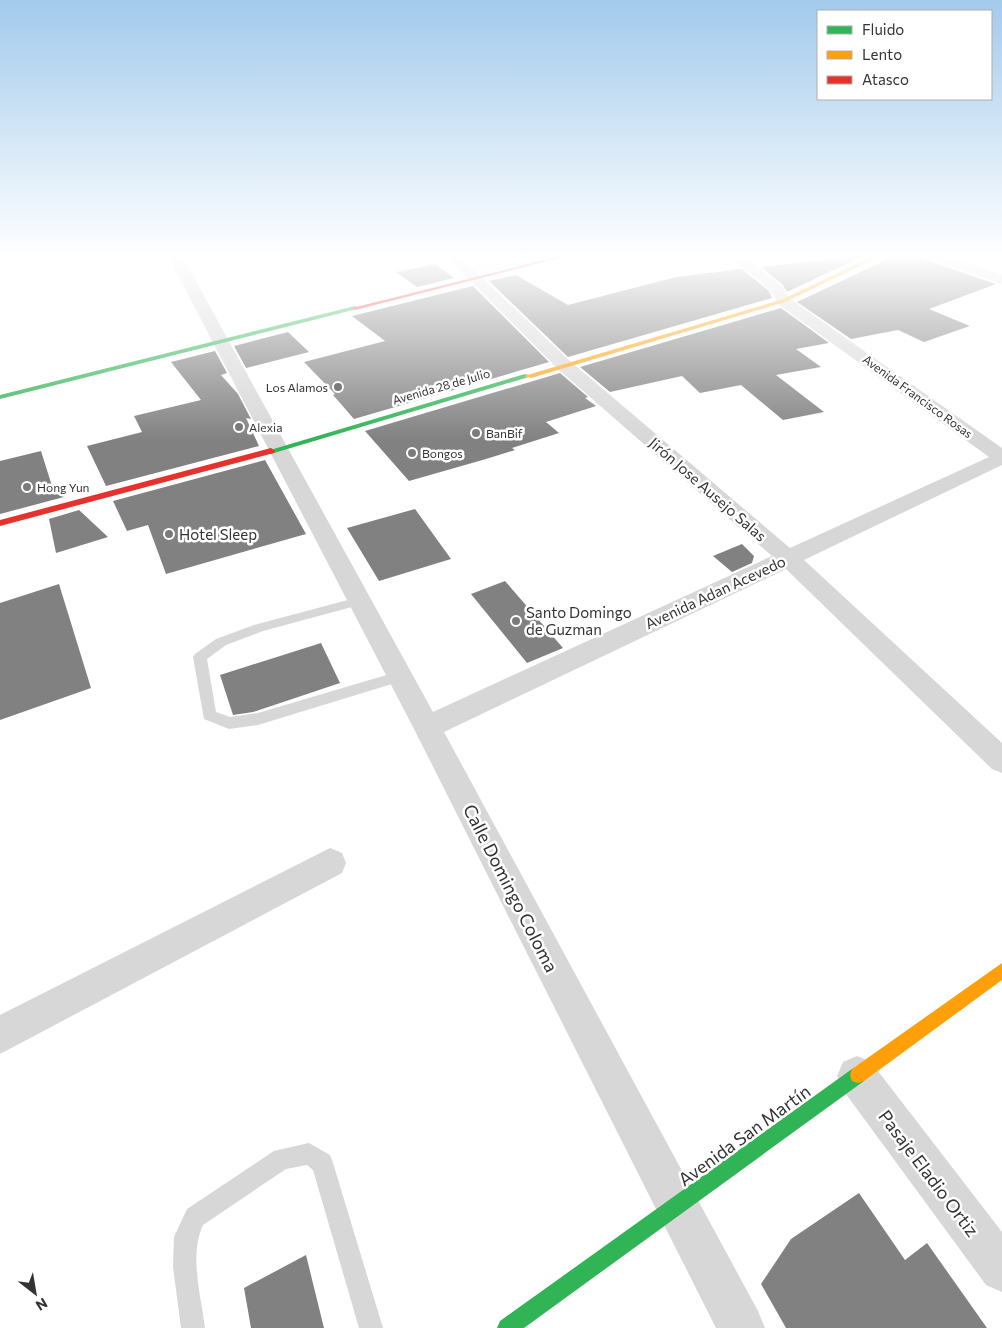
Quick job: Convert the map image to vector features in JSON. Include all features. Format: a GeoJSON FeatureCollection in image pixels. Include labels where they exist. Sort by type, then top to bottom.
{"type":"FeatureCollection","features":[{"type":"Feature","properties":{"kind":"street","name":"Calle Domingo Coloma"},"geometry":{"type":"LineString","coordinates":[[206,316],[427,727],[741,1328]]}},
{"type":"Feature","properties":{"kind":"street"},"geometry":{"type":"LineString","coordinates":[[0,398],[215,333],[288,316]]}},
{"type":"Feature","properties":{"kind":"street","name":"Jirón Jose Ausejo Salas"},"geometry":{"type":"LineString","coordinates":[[515,316],[564,365],[788,558],[1002,760]]}},
{"type":"Feature","properties":{"kind":"street","name":"Avenida 28 de Julio"},"geometry":{"type":"LineString","coordinates":[[0,523],[277,449],[732,316]]}},
{"type":"Feature","properties":{"kind":"street","name":"Avenida Francisco Rosas"},"geometry":{"type":"LineString","coordinates":[[804,316],[935,407],[1002,457]]}},
{"type":"Feature","properties":{"kind":"street","name":"Avenida Adan Acevedo"},"geometry":{"type":"LineString","coordinates":[[427,727],[1002,457]]}},
{"type":"Feature","properties":{"kind":"street"},"geometry":{"type":"LineString","coordinates":[[0,1035],[330,863]]}},
{"type":"Feature","properties":{"kind":"street","name":"Avenida San Martín"},"geometry":{"type":"LineString","coordinates":[[507,1328],[1002,971]]}},
{"type":"Feature","properties":{"kind":"street","name":"Pasaje Eladio Ortiz"},"geometry":{"type":"LineString","coordinates":[[857,1076],[1002,1269]]}},
{"type":"Feature","properties":{"kind":"lane"},"geometry":{"type":"LineString","coordinates":[[360,601],[259,628],[221,642],[200,657],[210,715],[229,723],[258,719],[400,676]]}},
{"type":"Feature","properties":{"kind":"lane"},"geometry":{"type":"LineString","coordinates":[[193,1328],[185,1267],[186,1237],[195,1217],[282,1159],[309,1154],[322,1163],[371,1328]]}},
{"type":"Feature","properties":{"kind":"building"},"geometry":{"type":"Polygon","coordinates":[[[352,316],[503,316],[549,362],[354,419],[333,395],[335,394],[304,362],[385,341],[352,316]]]}},
{"type":"Feature","properties":{"kind":"building"},"geometry":{"type":"Polygon","coordinates":[[[525,316],[710,316],[568,357],[525,316]]]}},
{"type":"Feature","properties":{"kind":"building"},"geometry":{"type":"Polygon","coordinates":[[[754,316],[792,316],[829,343],[796,349],[821,367],[776,375],[824,412],[783,420],[741,385],[700,393],[682,376],[610,392],[580,367],[754,316]]]}},
{"type":"Feature","properties":{"kind":"building"},"geometry":{"type":"Polygon","coordinates":[[[817,316],[946,316],[970,326],[924,342],[898,330],[851,339],[817,316]]]}},
{"type":"Feature","properties":{"kind":"building"},"geometry":{"type":"Polygon","coordinates":[[[288,332],[309,352],[246,368],[234,346],[288,332]]]}},
{"type":"Feature","properties":{"kind":"building"},"geometry":{"type":"Polygon","coordinates":[[[215,351],[227,373],[221,375],[238,394],[251,419],[246,418],[259,446],[106,486],[87,446],[142,432],[134,416],[201,400],[171,362],[215,351]]]}},
{"type":"Feature","properties":{"kind":"building"},"geometry":{"type":"Polygon","coordinates":[[[560,373],[588,397],[585,398],[596,406],[546,422],[559,433],[512,448],[515,450],[486,459],[409,481],[365,431],[560,373]]]}},
{"type":"Feature","properties":{"kind":"building","name":"Hong Yun"},"geometry":{"type":"Polygon","coordinates":[[[41,451],[52,486],[64,497],[0,514],[0,461],[41,451]]]}},
{"type":"Feature","properties":{"kind":"building"},"geometry":{"type":"Polygon","coordinates":[[[265,460],[306,534],[166,574],[148,525],[127,531],[113,501],[265,460]]]}},
{"type":"Feature","properties":{"kind":"building"},"geometry":{"type":"Polygon","coordinates":[[[415,509],[451,559],[379,581],[347,528],[415,509]]]}},
{"type":"Feature","properties":{"kind":"building"},"geometry":{"type":"Polygon","coordinates":[[[79,510],[108,537],[56,553],[49,519],[79,510]]]}},
{"type":"Feature","properties":{"kind":"building"},"geometry":{"type":"Polygon","coordinates":[[[742,544],[754,556],[752,563],[732,572],[713,556],[742,544]]]}},
{"type":"Feature","properties":{"kind":"building","name":"Santo Domingo de Guzman"},"geometry":{"type":"Polygon","coordinates":[[[505,581],[563,648],[527,663],[471,594],[505,581]]]}},
{"type":"Feature","properties":{"kind":"building"},"geometry":{"type":"Polygon","coordinates":[[[59,584],[91,688],[0,720],[0,603],[59,584]]]}},
{"type":"Feature","properties":{"kind":"building"},"geometry":{"type":"Polygon","coordinates":[[[321,643],[340,683],[253,712],[233,715],[220,675],[321,643]]]}},
{"type":"Feature","properties":{"kind":"building"},"geometry":{"type":"Polygon","coordinates":[[[859,1193],[905,1260],[927,1243],[987,1328],[786,1328],[761,1284],[791,1239],[859,1193]]]}},
{"type":"Feature","properties":{"kind":"building"},"geometry":{"type":"Polygon","coordinates":[[[306,1255],[324,1328],[251,1328],[244,1288],[306,1255]]]}},
{"type":"Feature","properties":{"kind":"traffic: fast"},"geometry":{"type":"LineString","coordinates":[[0,397],[323,316]]}},
{"type":"Feature","properties":{"kind":"traffic: fast"},"geometry":{"type":"LineString","coordinates":[[271,451],[528,376]]}},
{"type":"Feature","properties":{"kind":"traffic: fast"},"geometry":{"type":"LineString","coordinates":[[507,1328],[858,1075]]}},
{"type":"Feature","properties":{"kind":"traffic: slow"},"geometry":{"type":"LineString","coordinates":[[528,376],[732,316]]}},
{"type":"Feature","properties":{"kind":"traffic: slow"},"geometry":{"type":"LineString","coordinates":[[858,1075],[1002,971]]}},
{"type":"Feature","properties":{"kind":"traffic: jam"},"geometry":{"type":"LineString","coordinates":[[0,523],[271,451]]}},
{"type":"Feature","properties":{"kind":"place","name":"Los Alamos"},"geometry":{"type":"Point","coordinates":[338,387]}},
{"type":"Feature","properties":{"kind":"place","name":"Alexia"},"geometry":{"type":"Point","coordinates":[239,427]}},
{"type":"Feature","properties":{"kind":"place","name":"BanBif"},"geometry":{"type":"Point","coordinates":[476,433]}},
{"type":"Feature","properties":{"kind":"place","name":"Bongos"},"geometry":{"type":"Point","coordinates":[412,453]}},
{"type":"Feature","properties":{"kind":"place","name":"Hong Yun"},"geometry":{"type":"Point","coordinates":[27,487]}},
{"type":"Feature","properties":{"kind":"place","name":"Hotel Sleep"},"geometry":{"type":"Point","coordinates":[169,534]}},
{"type":"Feature","properties":{"kind":"place","name":"Santo Domingo de Guzman"},"geometry":{"type":"Point","coordinates":[516,621]}}]}
